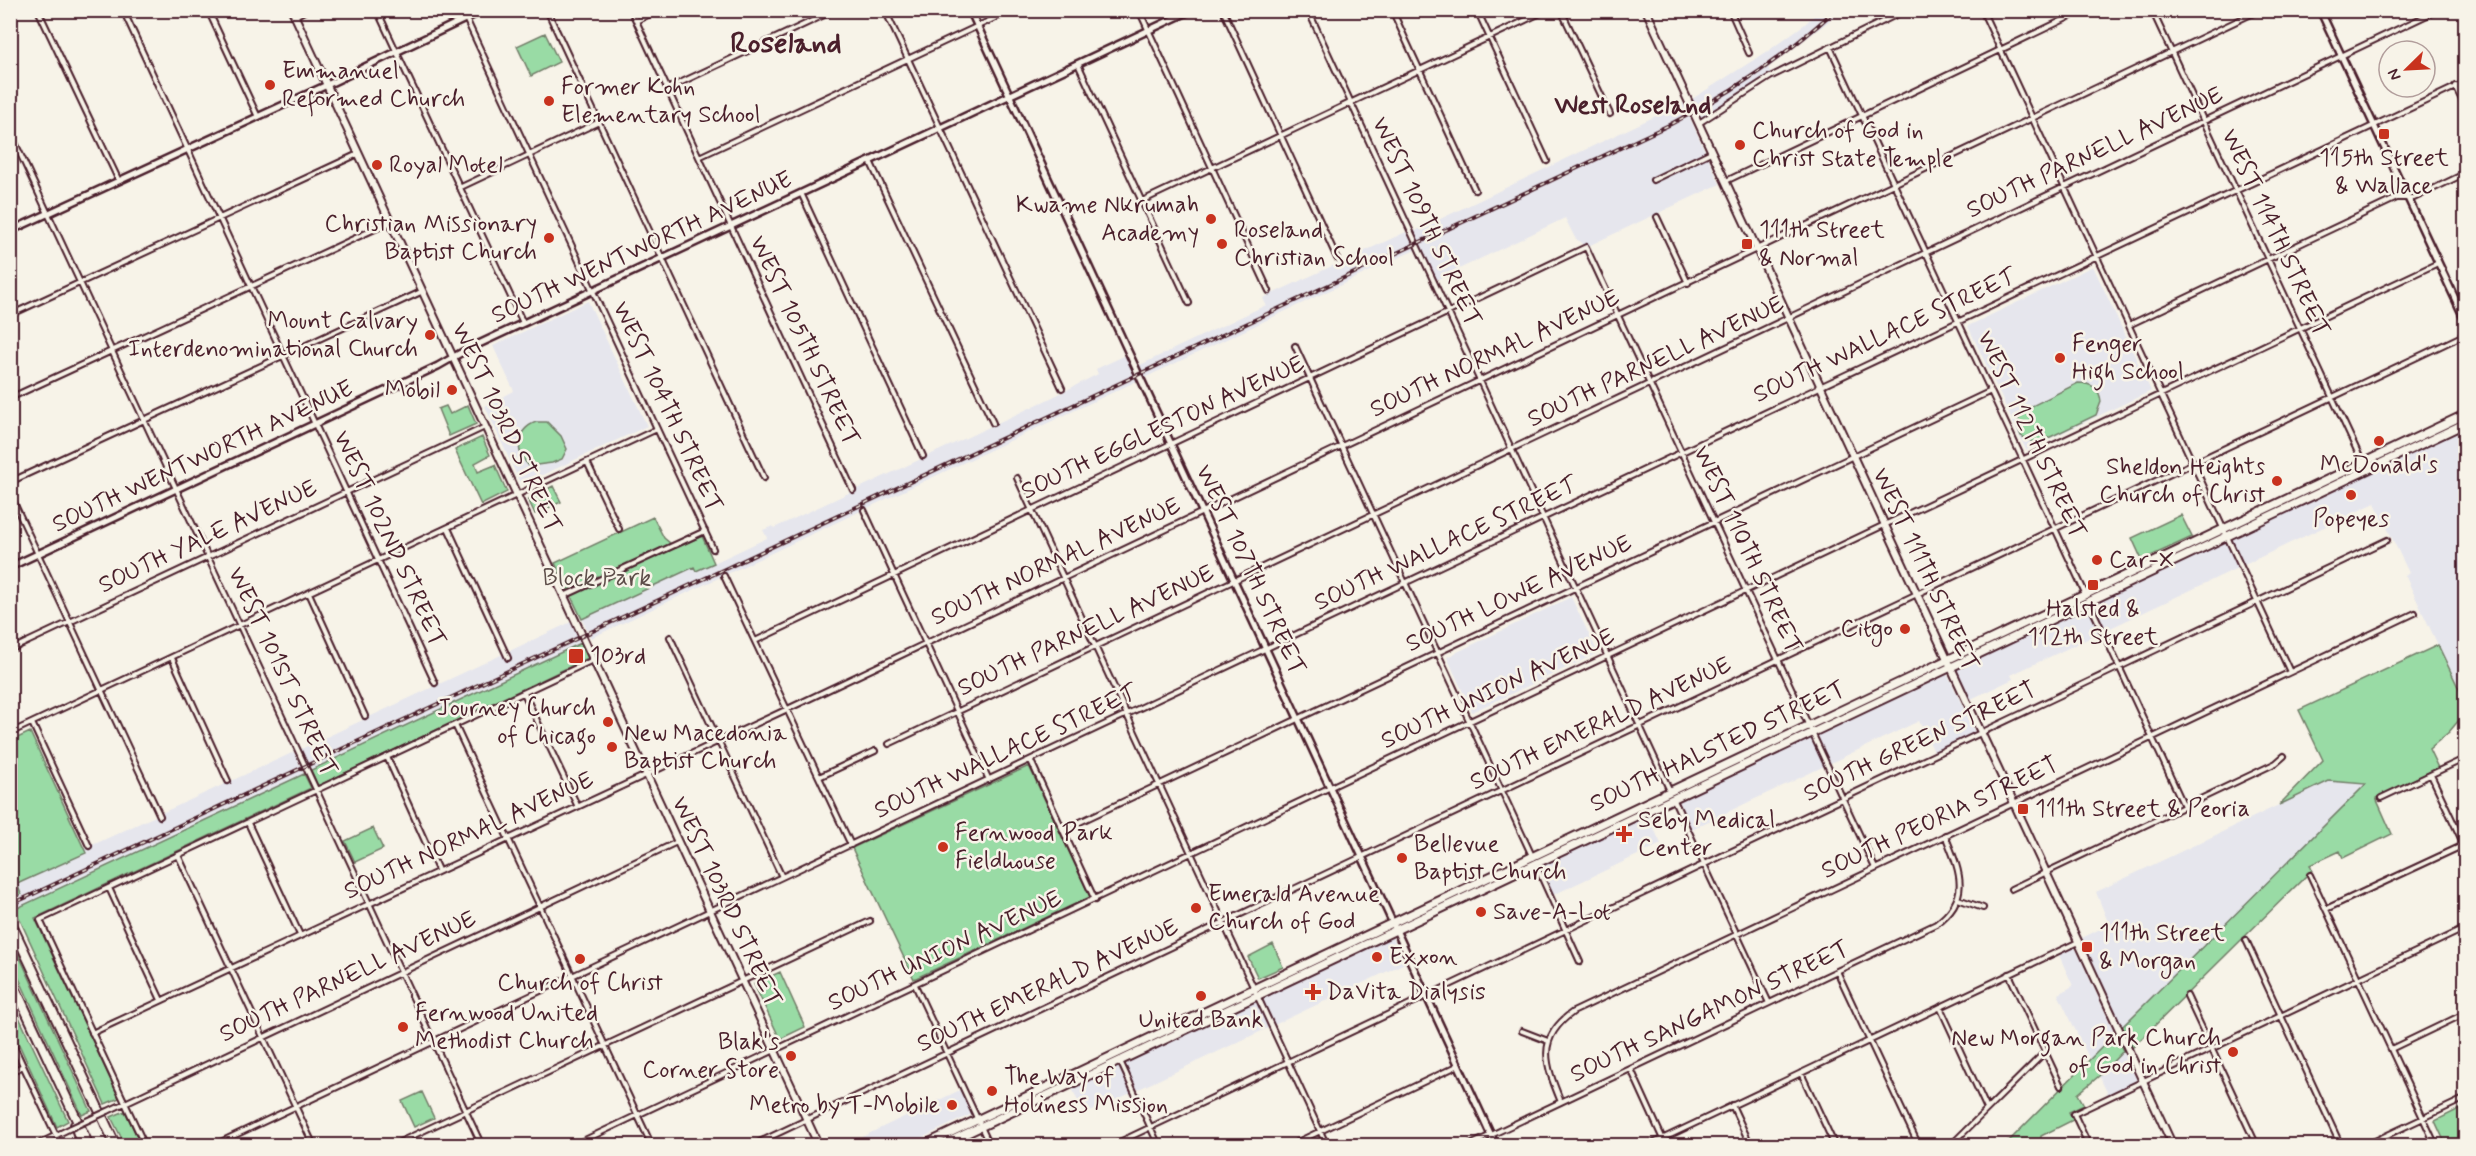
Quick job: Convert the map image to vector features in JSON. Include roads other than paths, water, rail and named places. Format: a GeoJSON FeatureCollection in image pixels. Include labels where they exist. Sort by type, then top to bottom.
{"type":"FeatureCollection","features":[{"type":"Feature","properties":{"kind":"highway"},"geometry":{"type":"LineString","coordinates":[[10,921],[117,1146]]}},
{"type":"Feature","properties":{"kind":"highway"},"geometry":{"type":"LineString","coordinates":[[10,977],[89,1146]]}},
{"type":"Feature","properties":{"kind":"highway"},"geometry":{"type":"LineString","coordinates":[[58,1079],[82,1146]]}},
{"type":"Feature","properties":{"kind":"main road","name":"WEST 111TH STREET"},"geometry":{"type":"LineString","coordinates":[[1646,10],[2172,1146]]}},
{"type":"Feature","properties":{"kind":"main road","name":"WEST 103RD STREET"},"geometry":{"type":"LineString","coordinates":[[293,13],[819,1146]]}},
{"type":"Feature","properties":{"kind":"main road","name":"SOUTH HALSTED STREET"},"geometry":{"type":"LineString","coordinates":[[2364,467],[2466,414]]}},
{"type":"Feature","properties":{"kind":"main road","name":"SOUTH HALSTED STREET"},"geometry":{"type":"LineString","coordinates":[[922,1146],[979,1123],[2225,532],[2364,467],[2466,423]]}},
{"type":"Feature","properties":{"kind":"main road","name":"SOUTH HALSTED STREET"},"geometry":{"type":"LineString","coordinates":[[940,1146],[979,1123]]}},
{"type":"Feature","properties":{"kind":"street"},"geometry":{"type":"LineString","coordinates":[[38,10],[119,181]]}},
{"type":"Feature","properties":{"kind":"street","name":"WEST 102ND STREET"},"geometry":{"type":"LineString","coordinates":[[123,10],[435,683]]}},
{"type":"Feature","properties":{"kind":"street"},"geometry":{"type":"LineString","coordinates":[[208,10],[258,117]]}},
{"type":"Feature","properties":{"kind":"street"},"geometry":{"type":"LineString","coordinates":[[293,13],[306,10]]}},
{"type":"Feature","properties":{"kind":"street"},"geometry":{"type":"LineString","coordinates":[[377,10],[523,323]]}},
{"type":"Feature","properties":{"kind":"street","name":"WEST 104TH STREET"},"geometry":{"type":"LineString","coordinates":[[462,10],[713,549]]}},
{"type":"Feature","properties":{"kind":"street"},"geometry":{"type":"LineString","coordinates":[[10,231],[484,10]]}},
{"type":"Feature","properties":{"kind":"street"},"geometry":{"type":"LineString","coordinates":[[547,10],[764,478]]}},
{"type":"Feature","properties":{"kind":"street","name":"WEST 105TH STREET"},"geometry":{"type":"LineString","coordinates":[[631,10],[854,490]]}},
{"type":"Feature","properties":{"kind":"street"},"geometry":{"type":"LineString","coordinates":[[636,21],[658,10]]}},
{"type":"Feature","properties":{"kind":"street"},"geometry":{"type":"LineString","coordinates":[[667,89],[835,10]]}},
{"type":"Feature","properties":{"kind":"street"},"geometry":{"type":"LineString","coordinates":[[885,10],[1062,388]]}},
{"type":"Feature","properties":{"kind":"street","name":"WEST 107TH STREET"},"geometry":{"type":"LineString","coordinates":[[970,10],[1497,1146]]}},
{"type":"Feature","properties":{"kind":"street"},"geometry":{"type":"LineString","coordinates":[[699,157],[1012,10]]}},
{"type":"Feature","properties":{"kind":"street"},"geometry":{"type":"LineString","coordinates":[[1139,10],[1269,291]]}},
{"type":"Feature","properties":{"kind":"street","name":"SOUTH WENTWORTH AVENUE"},"geometry":{"type":"LineString","coordinates":[[10,567],[454,358],[523,323],[1192,10]]}},
{"type":"Feature","properties":{"kind":"street"},"geometry":{"type":"LineString","coordinates":[[1223,10],[1337,258]]}},
{"type":"Feature","properties":{"kind":"street","name":"WEST 109TH STREET"},"geometry":{"type":"LineString","coordinates":[[1308,10],[1769,1003]]}},
{"type":"Feature","properties":{"kind":"street"},"geometry":{"type":"LineString","coordinates":[[1392,10],[1475,190]]}},
{"type":"Feature","properties":{"kind":"street"},"geometry":{"type":"LineString","coordinates":[[1477,10],[1547,161]]}},
{"type":"Feature","properties":{"kind":"street"},"geometry":{"type":"LineString","coordinates":[[1142,201],[1547,10]]}},
{"type":"Feature","properties":{"kind":"street"},"geometry":{"type":"LineString","coordinates":[[1561,10],[1610,114]]}},
{"type":"Feature","properties":{"kind":"street"},"geometry":{"type":"LineString","coordinates":[[1730,10],[1749,53]]}},
{"type":"Feature","properties":{"kind":"street"},"geometry":{"type":"LineString","coordinates":[[1698,124],[1764,80],[1906,10]]}},
{"type":"Feature","properties":{"kind":"street"},"geometry":{"type":"LineString","coordinates":[[1982,10],[2290,672]]}},
{"type":"Feature","properties":{"kind":"street"},"geometry":{"type":"LineString","coordinates":[[1725,181],[2084,10]]}},
{"type":"Feature","properties":{"kind":"street","name":"WEST 114TH STREET"},"geometry":{"type":"LineString","coordinates":[[2151,10],[2364,467]]}},
{"type":"Feature","properties":{"kind":"street","name":"SOUTH NORMAL AVENUE"},"geometry":{"type":"LineString","coordinates":[[92,1033],[1168,529],[2260,10]]}},
{"type":"Feature","properties":{"kind":"street"},"geometry":{"type":"LineString","coordinates":[[2320,10],[2466,322]]}},
{"type":"Feature","properties":{"kind":"street","name":"SOUTH PARNELL AVENUE"},"geometry":{"type":"LineString","coordinates":[[889,744],[2438,10]]}},
{"type":"Feature","properties":{"kind":"street","name":"WEST 112TH STREET"},"geometry":{"type":"LineString","coordinates":[[1830,47],[2184,806]]}},
{"type":"Feature","properties":{"kind":"street"},"geometry":{"type":"LineString","coordinates":[[1078,64],[1190,303]]}},
{"type":"Feature","properties":{"kind":"street","name":"SOUTH WALLACE STREET"},"geometry":{"type":"LineString","coordinates":[[212,1146],[2466,82]]}},
{"type":"Feature","properties":{"kind":"street"},"geometry":{"type":"LineString","coordinates":[[2455,86],[2466,108]]}},
{"type":"Feature","properties":{"kind":"street"},"geometry":{"type":"LineString","coordinates":[[459,188],[599,122]]}},
{"type":"Feature","properties":{"kind":"street","name":"WEST 101ST STREET"},"geometry":{"type":"LineString","coordinates":[[10,132],[482,1146]]}},
{"type":"Feature","properties":{"kind":"street"},"geometry":{"type":"LineString","coordinates":[[1653,180],[1712,152]]}},
{"type":"Feature","properties":{"kind":"street"},"geometry":{"type":"LineString","coordinates":[[10,315],[359,154]]}},
{"type":"Feature","properties":{"kind":"street"},"geometry":{"type":"LineString","coordinates":[[870,161],[993,423]]}},
{"type":"Feature","properties":{"kind":"street"},"geometry":{"type":"LineString","coordinates":[[2129,325],[2397,198],[2414,198],[2466,173]]}},
{"type":"Feature","properties":{"kind":"street"},"geometry":{"type":"LineString","coordinates":[[801,193],[923,456]]}},
{"type":"Feature","properties":{"kind":"street"},"geometry":{"type":"LineString","coordinates":[[1657,217],[1688,283]]}},
{"type":"Feature","properties":{"kind":"street"},"geometry":{"type":"LineString","coordinates":[[10,398],[390,222]]}},
{"type":"Feature","properties":{"kind":"street","name":"SOUTH EGGLESTON AVENUE"},"geometry":{"type":"LineString","coordinates":[[755,641],[1586,247]]}},
{"type":"Feature","properties":{"kind":"street","name":"WEST 110TH STREET"},"geometry":{"type":"LineString","coordinates":[[1586,247],[1875,868]]}},
{"type":"Feature","properties":{"kind":"street","name":"SOUTH UNION AVENUE"},"geometry":{"type":"LineString","coordinates":[[572,1146],[2438,263]]}},
{"type":"Feature","properties":{"kind":"street"},"geometry":{"type":"LineString","coordinates":[[10,482],[423,291]]}},
{"type":"Feature","properties":{"kind":"street"},"geometry":{"type":"LineString","coordinates":[[2457,303],[2466,298]]}},
{"type":"Feature","properties":{"kind":"street","name":"SOUTH EMERALD AVENUE"},"geometry":{"type":"LineString","coordinates":[[751,1146],[2466,334]]}},
{"type":"Feature","properties":{"kind":"street"},"geometry":{"type":"LineString","coordinates":[[1295,346],[1580,962]]}},
{"type":"Feature","properties":{"kind":"street","name":"SOUTH LOWE AVENUE"},"geometry":{"type":"LineString","coordinates":[[1063,830],[1990,391]]}},
{"type":"Feature","properties":{"kind":"street","name":"SOUTH YALE AVENUE"},"geometry":{"type":"LineString","coordinates":[[10,650],[486,427]]}},
{"type":"Feature","properties":{"kind":"street"},"geometry":{"type":"LineString","coordinates":[[10,733],[657,429]]}},
{"type":"Feature","properties":{"kind":"street"},"geometry":{"type":"LineString","coordinates":[[587,462],[619,530]]}},
{"type":"Feature","properties":{"kind":"street"},"geometry":{"type":"LineString","coordinates":[[1017,478],[1327,1146]]}},
{"type":"Feature","properties":{"kind":"street"},"geometry":{"type":"LineString","coordinates":[[10,495],[160,816]]}},
{"type":"Feature","properties":{"kind":"street"},"geometry":{"type":"LineString","coordinates":[[864,510],[989,780]]}},
{"type":"Feature","properties":{"kind":"street"},"geometry":{"type":"LineString","coordinates":[[448,528],[508,658]]}},
{"type":"Feature","properties":{"kind":"street"},"geometry":{"type":"LineString","coordinates":[[564,597],[705,531]]}},
{"type":"Feature","properties":{"kind":"street","name":"SOUTH GREEN STREET"},"geometry":{"type":"LineString","coordinates":[[1111,1146],[2387,540]]}},
{"type":"Feature","properties":{"kind":"street"},"geometry":{"type":"LineString","coordinates":[[724,576],[851,845]]}},
{"type":"Feature","properties":{"kind":"street"},"geometry":{"type":"LineString","coordinates":[[309,593],[365,716]]}},
{"type":"Feature","properties":{"kind":"street","name":"SOUTH PEORIA STREET"},"geometry":{"type":"LineString","coordinates":[[1548,1041],[1558,1024],[1573,1012],[2415,613]]}},
{"type":"Feature","properties":{"kind":"street"},"geometry":{"type":"LineString","coordinates":[[670,637],[782,877]]}},
{"type":"Feature","properties":{"kind":"street"},"geometry":{"type":"LineString","coordinates":[[172,658],[228,781]]}},
{"type":"Feature","properties":{"kind":"street"},"geometry":{"type":"LineString","coordinates":[[145,1146],[40,920],[594,660]]}},
{"type":"Feature","properties":{"kind":"street"},"geometry":{"type":"LineString","coordinates":[[524,693],[577,805]]}},
{"type":"Feature","properties":{"kind":"street"},"geometry":{"type":"LineString","coordinates":[[32,723],[89,846]]}},
{"type":"Feature","properties":{"kind":"street"},"geometry":{"type":"LineString","coordinates":[[455,725],[652,1146]]}},
{"type":"Feature","properties":{"kind":"street"},"geometry":{"type":"LineString","coordinates":[[819,777],[875,751]]}},
{"type":"Feature","properties":{"kind":"street"},"geometry":{"type":"LineString","coordinates":[[2011,889],[2276,763],[2284,756]]}},
{"type":"Feature","properties":{"kind":"street"},"geometry":{"type":"LineString","coordinates":[[387,757],[438,870]]}},
{"type":"Feature","properties":{"kind":"street"},"geometry":{"type":"LineString","coordinates":[[2381,798],[2466,758]]}},
{"type":"Feature","properties":{"kind":"street"},"geometry":{"type":"LineString","coordinates":[[1031,761],[1095,900]]}},
{"type":"Feature","properties":{"kind":"street"},"geometry":{"type":"LineString","coordinates":[[2326,909],[2465,846],[2431,775]]}},
{"type":"Feature","properties":{"kind":"street"},"geometry":{"type":"LineString","coordinates":[[248,823],[300,935]]}},
{"type":"Feature","properties":{"kind":"street"},"geometry":{"type":"LineString","coordinates":[[1945,835],[1959,873],[1958,899],[1983,908]]}},
{"type":"Feature","properties":{"kind":"street","name":"SOUTH PARNELL AVENUE"},"geometry":{"type":"LineString","coordinates":[[34,1146],[678,842]]}},
{"type":"Feature","properties":{"kind":"street"},"geometry":{"type":"LineString","coordinates":[[178,855],[314,1146]]}},
{"type":"Feature","properties":{"kind":"street"},"geometry":{"type":"LineString","coordinates":[[2310,875],[2436,1146]]}},
{"type":"Feature","properties":{"kind":"street"},"geometry":{"type":"LineString","coordinates":[[109,888],[161,1000]]}},
{"type":"Feature","properties":{"kind":"street","name":"SOUTH SANGAMON STREET"},"geometry":{"type":"LineString","coordinates":[[1468,1146],[1936,924],[1948,914],[1958,899]]}},
{"type":"Feature","properties":{"kind":"street"},"geometry":{"type":"LineString","coordinates":[[391,1146],[870,921]]}},
{"type":"Feature","properties":{"kind":"street"},"geometry":{"type":"LineString","coordinates":[[2089,1146],[2074,1114],[2466,928]]}},
{"type":"Feature","properties":{"kind":"street"},"geometry":{"type":"LineString","coordinates":[[2246,940],[2341,1146]]}},
{"type":"Feature","properties":{"kind":"street"},"geometry":{"type":"LineString","coordinates":[[1647,1146],[2078,942]]}},
{"type":"Feature","properties":{"kind":"street"},"geometry":{"type":"LineString","coordinates":[[1837,971],[1919,1146]]}},
{"type":"Feature","properties":{"kind":"street"},"geometry":{"type":"LineString","coordinates":[[2009,974],[2061,1086]]}},
{"type":"Feature","properties":{"kind":"street"},"geometry":{"type":"LineString","coordinates":[[915,985],[990,1146]]}},
{"type":"Feature","properties":{"kind":"street"},"geometry":{"type":"LineString","coordinates":[[2187,996],[2257,1146]]}},
{"type":"Feature","properties":{"kind":"street"},"geometry":{"type":"LineString","coordinates":[[1940,1007],[1987,1109]]}},
{"type":"Feature","properties":{"kind":"street"},"geometry":{"type":"LineString","coordinates":[[2391,1049],[2466,1013]]}},
{"type":"Feature","properties":{"kind":"street"},"geometry":{"type":"LineString","coordinates":[[1522,1031],[1548,1041],[1547,1066],[1562,1102]]}},
{"type":"Feature","properties":{"kind":"street"},"geometry":{"type":"LineString","coordinates":[[10,1038],[61,1146]]}},
{"type":"Feature","properties":{"kind":"street"},"geometry":{"type":"LineString","coordinates":[[1950,1146],[2045,1052]]}},
{"type":"Feature","properties":{"kind":"street"},"geometry":{"type":"LineString","coordinates":[[1118,1057],[1159,1146]]}},
{"type":"Feature","properties":{"kind":"street"},"geometry":{"type":"LineString","coordinates":[[1289,1146],[1459,1065]]}},
{"type":"Feature","properties":{"kind":"street"},"geometry":{"type":"LineString","coordinates":[[10,1072],[24,1066]]}},
{"type":"Feature","properties":{"kind":"street"},"geometry":{"type":"LineString","coordinates":[[1631,1069],[1666,1146]]}},
{"type":"Feature","properties":{"kind":"street"},"geometry":{"type":"LineString","coordinates":[[1801,1073],[1835,1146]]}},
{"type":"Feature","properties":{"kind":"street"},"geometry":{"type":"LineString","coordinates":[[2364,1146],[2466,1098]]}},
{"type":"Feature","properties":{"kind":"street"},"geometry":{"type":"LineString","coordinates":[[1732,1106],[1751,1146]]}},
{"type":"Feature","properties":{"kind":"railway"},"geometry":{"type":"LineString","coordinates":[[10,905],[1669,125],[1756,74],[1835,10]]}},
{"type":"Feature","properties":{"kind":"place","name":"Emmanuel Reformed Church"},"geometry":{"type":"Point","coordinates":[270,85]}},
{"type":"Feature","properties":{"kind":"place","name":"Former Kohn Elementary School"},"geometry":{"type":"Point","coordinates":[549,101]}},
{"type":"Feature","properties":{"kind":"place","name":"115th Street & Wallace"},"geometry":{"type":"Point","coordinates":[2384,134]}},
{"type":"Feature","properties":{"kind":"place","name":"Church of God in Christ State Temple"},"geometry":{"type":"Point","coordinates":[1740,145]}},
{"type":"Feature","properties":{"kind":"place","name":"Royal Motel"},"geometry":{"type":"Point","coordinates":[377,165]}},
{"type":"Feature","properties":{"kind":"place","name":"Kwame Nkrumah Academy"},"geometry":{"type":"Point","coordinates":[1211,219]}},
{"type":"Feature","properties":{"kind":"place","name":"Christian Missionary Baptist Church"},"geometry":{"type":"Point","coordinates":[549,238]}},
{"type":"Feature","properties":{"kind":"place","name":"Roseland Christian School"},"geometry":{"type":"Point","coordinates":[1222,244]}},
{"type":"Feature","properties":{"kind":"place","name":"111th Street & Normal"},"geometry":{"type":"Point","coordinates":[1747,244]}},
{"type":"Feature","properties":{"kind":"place","name":"Mount Calvary Interdenominational Church"},"geometry":{"type":"Point","coordinates":[430,335]}},
{"type":"Feature","properties":{"kind":"place","name":"Fenger High School"},"geometry":{"type":"Point","coordinates":[2060,358]}},
{"type":"Feature","properties":{"kind":"place","name":"Mobil"},"geometry":{"type":"Point","coordinates":[452,390]}},
{"type":"Feature","properties":{"kind":"place","name":"McDonald's"},"geometry":{"type":"Point","coordinates":[2379,441]}},
{"type":"Feature","properties":{"kind":"place","name":"Sheldon Heights Church of Christ"},"geometry":{"type":"Point","coordinates":[2277,481]}},
{"type":"Feature","properties":{"kind":"place","name":"Popeyes"},"geometry":{"type":"Point","coordinates":[2351,495]}},
{"type":"Feature","properties":{"kind":"place","name":"Car-X"},"geometry":{"type":"Point","coordinates":[2097,560]}},
{"type":"Feature","properties":{"kind":"place","name":"Halsted & 112th Street"},"geometry":{"type":"Point","coordinates":[2093,585]}},
{"type":"Feature","properties":{"kind":"place","name":"Citgo"},"geometry":{"type":"Point","coordinates":[1905,629]}},
{"type":"Feature","properties":{"kind":"place","name":"103rd"},"geometry":{"type":"Point","coordinates":[576,656]}},
{"type":"Feature","properties":{"kind":"place","name":"Journey Church of Chicago"},"geometry":{"type":"Point","coordinates":[608,722]}},
{"type":"Feature","properties":{"kind":"place","name":"New Macedonia Baptist Church"},"geometry":{"type":"Point","coordinates":[612,747]}},
{"type":"Feature","properties":{"kind":"place","name":"111th Street & Peoria"},"geometry":{"type":"Point","coordinates":[2023,809]}},
{"type":"Feature","properties":{"kind":"place","name":"Seby Medical Center"},"geometry":{"type":"Point","coordinates":[1624,834]}},
{"type":"Feature","properties":{"kind":"place","name":"Fernwood Park Fieldhouse"},"geometry":{"type":"Point","coordinates":[943,847]}},
{"type":"Feature","properties":{"kind":"place","name":"Bellevue Baptist Church"},"geometry":{"type":"Point","coordinates":[1402,858]}},
{"type":"Feature","properties":{"kind":"place","name":"Emerald Avenue Church of God"},"geometry":{"type":"Point","coordinates":[1196,908]}},
{"type":"Feature","properties":{"kind":"place","name":"Save-A-Lot"},"geometry":{"type":"Point","coordinates":[1481,912]}},
{"type":"Feature","properties":{"kind":"place","name":"111th Street & Morgan"},"geometry":{"type":"Point","coordinates":[2087,947]}},
{"type":"Feature","properties":{"kind":"place","name":"Exxon"},"geometry":{"type":"Point","coordinates":[1377,957]}},
{"type":"Feature","properties":{"kind":"place","name":"Church of Christ"},"geometry":{"type":"Point","coordinates":[580,959]}},
{"type":"Feature","properties":{"kind":"place","name":"DaVita Dialysis"},"geometry":{"type":"Point","coordinates":[1313,992]}},
{"type":"Feature","properties":{"kind":"place","name":"United Bank"},"geometry":{"type":"Point","coordinates":[1201,996]}},
{"type":"Feature","properties":{"kind":"place","name":"Fernwood United Methodist Church"},"geometry":{"type":"Point","coordinates":[403,1027]}},
{"type":"Feature","properties":{"kind":"place","name":"New Morgan Park Church of God in Christ"},"geometry":{"type":"Point","coordinates":[2233,1052]}},
{"type":"Feature","properties":{"kind":"place","name":"Blak's Corner Store"},"geometry":{"type":"Point","coordinates":[791,1056]}},
{"type":"Feature","properties":{"kind":"place","name":"The Way of Holiness Mission"},"geometry":{"type":"Point","coordinates":[992,1091]}},
{"type":"Feature","properties":{"kind":"place","name":"Metro by T-Mobile"},"geometry":{"type":"Point","coordinates":[952,1105]}},
{"type":"Feature","properties":{"kind":"district","name":"Roseland"},"geometry":{"type":"Point","coordinates":[786,43]}},
{"type":"Feature","properties":{"kind":"district","name":"West Roseland"},"geometry":{"type":"Point","coordinates":[1633,106]}},
{"type":"Feature","properties":{"kind":"park label","name":"Block Park"},"geometry":{"type":"Point","coordinates":[597,578]}}]}
